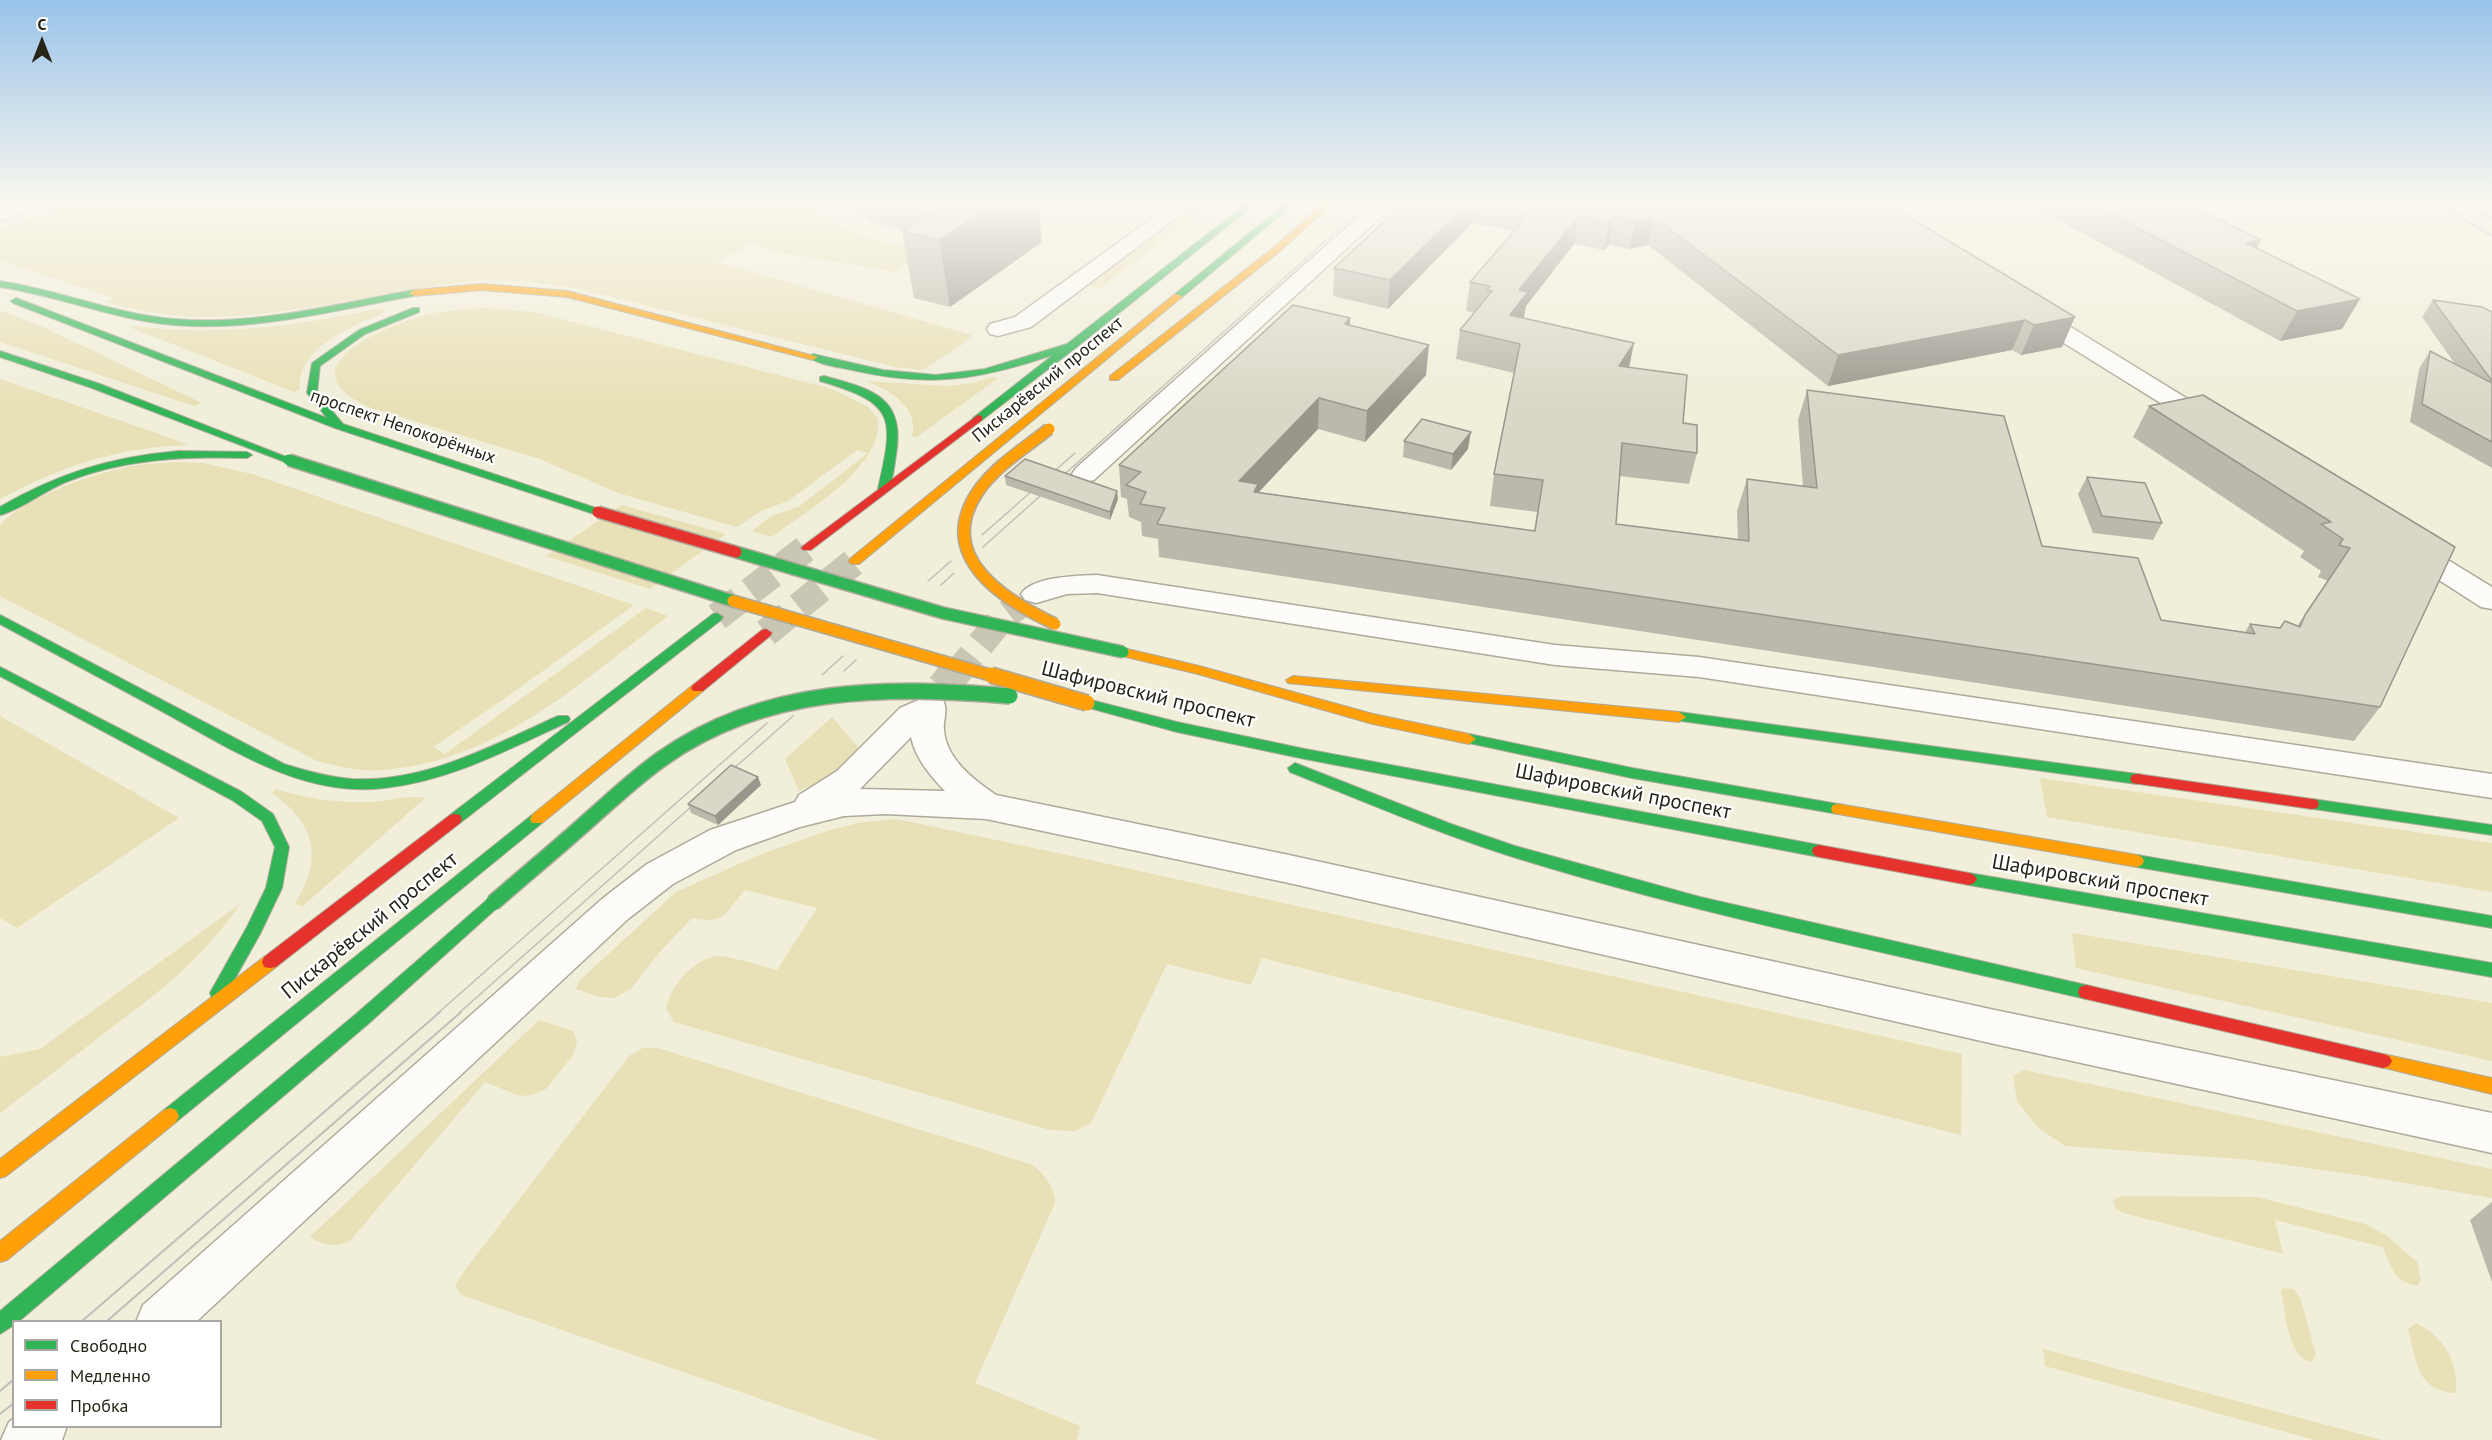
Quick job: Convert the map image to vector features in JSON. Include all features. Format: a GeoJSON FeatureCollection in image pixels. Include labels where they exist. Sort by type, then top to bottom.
{"type":"FeatureCollection","features":[{"type":"Feature","properties":{"kind":"main road","name":"Пискарёвский проспект"},"geometry":{"type":"LineString","coordinates":[[807,548],[1075,344],[1168,270]]}},
{"type":"Feature","properties":{"kind":"main road","name":"Пискарёвский проспект"},"geometry":{"type":"LineString","coordinates":[[855,561],[1210,270]]}},
{"type":"Feature","properties":{"kind":"main road"},"geometry":{"type":"LineString","coordinates":[[1103,386],[1250,270]]}},
{"type":"Feature","properties":{"kind":"main road"},"geometry":{"type":"LineString","coordinates":[[0,284],[30,286],[156,320],[194,324],[278,318],[454,288],[533,289],[567,294],[860,369],[904,377],[937,378],[988,370],[1075,344]]}},
{"type":"Feature","properties":{"kind":"main road","name":"проспект Непокорённых"},"geometry":{"type":"LineString","coordinates":[[0,294],[148,354],[343,427],[598,512],[802,573]]}},
{"type":"Feature","properties":{"kind":"main road"},"geometry":{"type":"LineString","coordinates":[[489,302],[522,304]]}},
{"type":"Feature","properties":{"kind":"main road"},"geometry":{"type":"LineString","coordinates":[[447,304],[468,303]]}},
{"type":"Feature","properties":{"kind":"main road"},"geometry":{"type":"LineString","coordinates":[[343,427],[312,393],[315,365],[340,345],[378,323],[428,308]]}},
{"type":"Feature","properties":{"kind":"main road"},"geometry":{"type":"LineString","coordinates":[[0,354],[96,386],[284,458]]}},
{"type":"Feature","properties":{"kind":"main road"},"geometry":{"type":"LineString","coordinates":[[808,375],[842,384],[878,399],[892,415],[894,440],[884,489]]}},
{"type":"Feature","properties":{"kind":"main road"},"geometry":{"type":"LineString","coordinates":[[1054,425],[978,491],[966,512],[962,533],[974,566],[983,580],[1014,606],[1123,652]]}},
{"type":"Feature","properties":{"kind":"main road"},"geometry":{"type":"LineString","coordinates":[[0,512],[64,477],[106,464],[151,456],[201,452],[284,458]]}},
{"type":"Feature","properties":{"kind":"main road","name":"Шафировский проспект"},"geometry":{"type":"LineString","coordinates":[[284,458],[756,608],[1177,727],[1305,754],[2065,897],[2492,970]]}},
{"type":"Feature","properties":{"kind":"main road","name":"Шафировский проспект"},"geometry":{"type":"LineString","coordinates":[[802,573],[943,614],[1198,670],[1373,719],[1632,773],[2053,844],[2492,922]]}},
{"type":"Feature","properties":{"kind":"main road","name":"Пискарёвский проспект"},"geometry":{"type":"LineString","coordinates":[[0,1170],[717,617]]}},
{"type":"Feature","properties":{"kind":"main road"},"geometry":{"type":"LineString","coordinates":[[0,619],[279,768],[324,780],[371,783],[404,780],[445,771],[609,699]]}},
{"type":"Feature","properties":{"kind":"main road","name":"Пискарёвский проспект"},"geometry":{"type":"LineString","coordinates":[[0,1252],[766,633]]}},
{"type":"Feature","properties":{"kind":"main road"},"geometry":{"type":"LineString","coordinates":[[1198,670],[1333,685],[1495,697],[1618,710],[2035,763],[2492,830]]}},
{"type":"Feature","properties":{"kind":"main road"},"geometry":{"type":"LineString","coordinates":[[0,671],[237,796],[268,818],[282,847],[274,888],[254,930],[210,1007]]}},
{"type":"Feature","properties":{"kind":"main road"},"geometry":{"type":"LineString","coordinates":[[0,1324],[362,1019],[644,771],[699,735],[760,710],[841,692],[884,688],[947,690],[1087,703]]}},
{"type":"Feature","properties":{"kind":"main road"},"geometry":{"type":"LineString","coordinates":[[1177,727],[1298,769],[1446,828],[1587,873],[1700,903],[2492,1086]]}},
{"type":"Feature","properties":{"kind":"street"},"geometry":{"type":"LineString","coordinates":[[998,328],[1023,322],[1094,270]]}},
{"type":"Feature","properties":{"kind":"street"},"geometry":{"type":"LineString","coordinates":[[1085,474],[1311,270]]}},
{"type":"Feature","properties":{"kind":"street"},"geometry":{"type":"LineString","coordinates":[[2017,303],[2234,438]]}},
{"type":"Feature","properties":{"kind":"street"},"geometry":{"type":"LineString","coordinates":[[2383,531],[2492,600]]}},
{"type":"Feature","properties":{"kind":"street"},"geometry":{"type":"LineString","coordinates":[[1036,594],[1065,585],[1096,584],[1555,656],[1699,667],[2492,786]]}},
{"type":"Feature","properties":{"kind":"street"},"geometry":{"type":"LineString","coordinates":[[794,815],[849,780],[912,716],[930,706],[927,730],[933,752],[964,791],[986,806]]}},
{"type":"Feature","properties":{"kind":"street"},"geometry":{"type":"LineString","coordinates":[[162,1320],[615,909],[660,874],[723,840],[794,815],[844,802],[926,801],[986,806],[1289,869],[1990,1026],[2492,1133]]}},
{"type":"Feature","properties":{"kind":"street"},"geometry":{"type":"LineString","coordinates":[[27,1440],[40,1428]]}},
{"type":"Feature","properties":{"kind":"shaded area"},"geometry":{"type":"Polygon","coordinates":[[[28,270],[746,270],[972,335],[963,344],[922,370],[895,367],[579,289],[535,282],[505,280],[461,282],[300,309],[236,316],[191,317],[105,302],[114,298],[28,270]]]}},
{"type":"Feature","properties":{"kind":"shaded area"},"geometry":{"type":"Polygon","coordinates":[[[1110,270],[1124,270],[1100,288],[1089,286],[1110,270]]]}},
{"type":"Feature","properties":{"kind":"shaded area"},"geometry":{"type":"Polygon","coordinates":[[[382,308],[386,312],[344,331],[317,350],[307,362],[301,375],[300,390],[294,392],[129,327],[198,330],[260,328],[321,320],[382,308]]]}},
{"type":"Feature","properties":{"kind":"shaded area"},"geometry":{"type":"Polygon","coordinates":[[[486,308],[535,312],[832,389],[868,407],[878,419],[876,437],[868,454],[856,471],[840,487],[772,537],[752,531],[772,516],[800,506],[868,453],[857,450],[788,501],[761,511],[737,527],[618,493],[540,459],[371,408],[348,395],[336,381],[337,365],[345,355],[384,330],[430,314],[486,308]]]}},
{"type":"Feature","properties":{"kind":"shaded area"},"geometry":{"type":"Polygon","coordinates":[[[0,310],[43,327],[202,403],[194,406],[0,342],[0,310]]]}},
{"type":"Feature","properties":{"kind":"shaded area"},"geometry":{"type":"Polygon","coordinates":[[[992,377],[998,378],[917,437],[912,437],[911,417],[901,401],[884,389],[866,381],[948,386],[974,383],[992,377]]]}},
{"type":"Feature","properties":{"kind":"shaded area"},"geometry":{"type":"Polygon","coordinates":[[[0,379],[188,445],[138,450],[91,460],[46,477],[0,499],[0,379]]]}},
{"type":"Feature","properties":{"kind":"shaded area"},"geometry":{"type":"Polygon","coordinates":[[[173,462],[203,463],[252,474],[634,605],[433,747],[445,754],[646,608],[668,616],[569,692],[535,715],[499,736],[462,752],[422,764],[381,770],[341,767],[317,761],[0,596],[0,525],[10,515],[40,497],[92,476],[128,467],[173,462]]]}},
{"type":"Feature","properties":{"kind":"shaded area"},"geometry":{"type":"Polygon","coordinates":[[[622,505],[726,534],[650,589],[546,556],[622,505]]]}},
{"type":"Feature","properties":{"kind":"shaded area"},"geometry":{"type":"Polygon","coordinates":[[[0,716],[179,818],[17,928],[0,918],[0,716]]]}},
{"type":"Feature","properties":{"kind":"shaded area"},"geometry":{"type":"Polygon","coordinates":[[[832,717],[861,750],[841,770],[799,791],[785,759],[832,717]]]}},
{"type":"Feature","properties":{"kind":"shaded area"},"geometry":{"type":"Polygon","coordinates":[[[2040,778],[2492,843],[2492,892],[2047,817],[2040,778]]]}},
{"type":"Feature","properties":{"kind":"shaded area"},"geometry":{"type":"Polygon","coordinates":[[[276,789],[310,798],[345,802],[425,798],[303,906],[295,904],[309,872],[312,857],[310,843],[306,830],[298,817],[272,793],[276,789]]]}},
{"type":"Feature","properties":{"kind":"shaded area"},"geometry":{"type":"Polygon","coordinates":[[[896,819],[1962,1054],[1961,1135],[1262,958],[1251,985],[1167,964],[1091,1123],[1075,1131],[1050,1130],[674,1022],[666,1009],[668,1001],[678,983],[691,968],[708,958],[722,956],[777,970],[817,908],[745,890],[724,915],[712,920],[692,918],[658,954],[631,989],[614,998],[599,997],[576,989],[579,981],[676,892],[759,855],[827,831],[858,823],[896,819]]]}},
{"type":"Feature","properties":{"kind":"shaded area"},"geometry":{"type":"Polygon","coordinates":[[[240,904],[210,943],[177,975],[142,1005],[0,1113],[0,1057],[40,1049],[240,904]]]}},
{"type":"Feature","properties":{"kind":"shaded area"},"geometry":{"type":"Polygon","coordinates":[[[2072,933],[2492,1003],[2492,1061],[2076,968],[2072,933]]]}},
{"type":"Feature","properties":{"kind":"shaded area"},"geometry":{"type":"Polygon","coordinates":[[[539,1020],[573,1031],[577,1041],[573,1055],[546,1089],[531,1095],[520,1096],[485,1082],[350,1241],[329,1245],[310,1237],[539,1020]]]}},
{"type":"Feature","properties":{"kind":"shaded area"},"geometry":{"type":"Polygon","coordinates":[[[643,1048],[658,1048],[1033,1165],[1048,1182],[1055,1203],[975,1383],[1080,1426],[1077,1440],[879,1440],[461,1295],[455,1285],[465,1270],[630,1055],[643,1048]]]}},
{"type":"Feature","properties":{"kind":"shaded area"},"geometry":{"type":"Polygon","coordinates":[[[2024,1070],[2492,1169],[2492,1198],[2358,1175],[2251,1160],[2066,1146],[2039,1129],[2017,1101],[2013,1076],[2024,1070]]]}},
{"type":"Feature","properties":{"kind":"shaded area"},"geometry":{"type":"Polygon","coordinates":[[[2121,1196],[2257,1197],[2365,1224],[2386,1235],[2417,1262],[2421,1280],[2417,1286],[2398,1277],[2383,1247],[2275,1220],[2283,1254],[2124,1213],[2116,1209],[2113,1201],[2121,1196]]]}},
{"type":"Feature","properties":{"kind":"shaded area"},"geometry":{"type":"Polygon","coordinates":[[[2283,1288],[2293,1289],[2300,1297],[2316,1355],[2312,1362],[2304,1359],[2298,1353],[2289,1334],[2281,1292],[2283,1288]]]}},
{"type":"Feature","properties":{"kind":"shaded area"},"geometry":{"type":"Polygon","coordinates":[[[2416,1323],[2435,1336],[2448,1352],[2455,1371],[2456,1393],[2433,1387],[2420,1372],[2408,1329],[2416,1323]]]}},
{"type":"Feature","properties":{"kind":"shaded area"},"geometry":{"type":"Polygon","coordinates":[[[2043,1349],[2382,1440],[2315,1440],[2045,1366],[2043,1349]]]}},
{"type":"Feature","properties":{"kind":"building"},"geometry":{"type":"Polygon","coordinates":[[[1344,270],[1400,270],[1390,280],[1344,270]]]}},
{"type":"Feature","properties":{"kind":"building"},"geometry":{"type":"Polygon","coordinates":[[[1480,270],[1535,270],[1519,290],[1528,292],[1510,315],[1634,343],[1619,366],[1687,375],[1683,423],[1697,425],[1697,453],[1622,443],[1616,524],[1749,541],[1747,479],[1817,488],[1807,390],[2004,416],[2042,546],[2138,558],[2161,620],[2255,634],[2250,624],[2280,628],[2285,621],[2300,627],[2305,615],[2350,548],[2339,545],[2343,539],[2321,524],[2331,522],[2149,406],[2203,395],[2455,547],[2380,707],[1157,524],[1165,508],[1140,504],[1146,492],[1126,485],[1141,472],[1119,465],[1293,305],[1350,318],[1345,324],[1429,345],[1367,411],[1319,398],[1239,481],[1258,484],[1254,492],[1535,531],[1543,480],[1494,474],[1520,344],[1460,330],[1492,291],[1487,290],[1490,286],[1470,282],[1480,270]]]}},
{"type":"Feature","properties":{"kind":"building"},"geometry":{"type":"Polygon","coordinates":[[[1724,270],[1997,270],[2075,317],[2034,325],[2025,320],[1838,355],[1724,270]]]}},
{"type":"Feature","properties":{"kind":"building"},"geometry":{"type":"Polygon","coordinates":[[[2219,270],[2301,270],[2360,299],[2297,311],[2219,270]]]}},
{"type":"Feature","properties":{"kind":"building"},"geometry":{"type":"Polygon","coordinates":[[[2433,300],[2482,307],[2492,312],[2492,381],[2433,300]]]}},
{"type":"Feature","properties":{"kind":"building"},"geometry":{"type":"Polygon","coordinates":[[[2430,351],[2492,383],[2492,442],[2422,404],[2430,351]]]}},
{"type":"Feature","properties":{"kind":"building"},"geometry":{"type":"Polygon","coordinates":[[[1422,419],[1471,432],[1453,454],[1404,441],[1422,419]]]}},
{"type":"Feature","properties":{"kind":"building"},"geometry":{"type":"Polygon","coordinates":[[[1025,459],[1117,491],[1110,512],[1005,476],[1025,459]]]}},
{"type":"Feature","properties":{"kind":"building"},"geometry":{"type":"Polygon","coordinates":[[[2087,477],[2145,483],[2162,523],[2102,516],[2087,477]]]}},
{"type":"Feature","properties":{"kind":"building"},"geometry":{"type":"Polygon","coordinates":[[[731,765],[758,777],[715,816],[688,804],[731,765]]]}},
{"type":"Feature","properties":{"kind":"tunnel"},"geometry":{"type":"LineString","coordinates":[[717,617],[805,549]]}},
{"type":"Feature","properties":{"kind":"tunnel"},"geometry":{"type":"LineString","coordinates":[[766,633],[855,561]]}},
{"type":"Feature","properties":{"kind":"tunnel"},"geometry":{"type":"LineString","coordinates":[[954,677],[1001,619],[1019,605]]}},
{"type":"Feature","properties":{"kind":"tunnel"},"geometry":{"type":"LineString","coordinates":[[944,689],[955,675]]}},
{"type":"Feature","properties":{"kind":"tram line"},"geometry":{"type":"LineString","coordinates":[[983,547],[1293,270]]}},
{"type":"Feature","properties":{"kind":"tram line"},"geometry":{"type":"LineString","coordinates":[[982,535],[1075,453]]}},
{"type":"Feature","properties":{"kind":"tram line"},"geometry":{"type":"LineString","coordinates":[[928,581],[951,561]]}},
{"type":"Feature","properties":{"kind":"tram line"},"geometry":{"type":"LineString","coordinates":[[941,585],[954,573]]}},
{"type":"Feature","properties":{"kind":"tram line"},"geometry":{"type":"LineString","coordinates":[[822,675],[843,656]]}},
{"type":"Feature","properties":{"kind":"tram line"},"geometry":{"type":"LineString","coordinates":[[844,671],[856,660]]}},
{"type":"Feature","properties":{"kind":"tram line"},"geometry":{"type":"LineString","coordinates":[[723,778],[793,716]]}},
{"type":"Feature","properties":{"kind":"tram line"},"geometry":{"type":"LineString","coordinates":[[438,1013],[767,723]]}},
{"type":"Feature","properties":{"kind":"tram line"},"geometry":{"type":"LineString","coordinates":[[459,1013],[701,798]]}},
{"type":"Feature","properties":{"kind":"tram line"},"geometry":{"type":"LineString","coordinates":[[83,1320],[440,1012]]}},
{"type":"Feature","properties":{"kind":"tram line"},"geometry":{"type":"LineString","coordinates":[[108,1320],[461,1012]]}},
{"type":"Feature","properties":{"kind":"tram line"},"geometry":{"type":"LineString","coordinates":[[0,1391],[12,1381]]}},
{"type":"Feature","properties":{"kind":"tram line"},"geometry":{"type":"LineString","coordinates":[[0,1414],[12,1405]]}},
{"type":"Feature","properties":{"kind":"traffic: fast"},"geometry":{"type":"LineString","coordinates":[[978,418],[1166,270]]}},
{"type":"Feature","properties":{"kind":"traffic: fast"},"geometry":{"type":"LineString","coordinates":[[1178,296],[1209,270]]}},
{"type":"Feature","properties":{"kind":"traffic: fast"},"geometry":{"type":"LineString","coordinates":[[0,284],[44,292],[130,315],[204,324],[264,320],[414,293]]}},
{"type":"Feature","properties":{"kind":"traffic: fast"},"geometry":{"type":"LineString","coordinates":[[16,301],[339,426],[598,512]]}},
{"type":"Feature","properties":{"kind":"traffic: fast"},"geometry":{"type":"LineString","coordinates":[[339,426],[312,393],[315,365],[362,332],[416,310]]}},
{"type":"Feature","properties":{"kind":"traffic: fast"},"geometry":{"type":"LineString","coordinates":[[813,357],[900,376],[936,378],[985,372],[1075,344]]}},
{"type":"Feature","properties":{"kind":"traffic: fast"},"geometry":{"type":"LineString","coordinates":[[0,354],[96,386],[289,460]]}},
{"type":"Feature","properties":{"kind":"traffic: fast"},"geometry":{"type":"LineString","coordinates":[[824,379],[869,395],[882,404],[890,414],[893,444],[884,489]]}},
{"type":"Feature","properties":{"kind":"traffic: fast"},"geometry":{"type":"LineString","coordinates":[[0,512],[60,480],[118,462],[179,454],[247,455]]}},
{"type":"Feature","properties":{"kind":"traffic: fast"},"geometry":{"type":"LineString","coordinates":[[289,460],[733,601]]}},
{"type":"Feature","properties":{"kind":"traffic: fast"},"geometry":{"type":"LineString","coordinates":[[736,552],[943,613],[1123,652]]}},
{"type":"Feature","properties":{"kind":"traffic: fast"},"geometry":{"type":"LineString","coordinates":[[455,819],[717,617]]}},
{"type":"Feature","properties":{"kind":"traffic: fast"},"geometry":{"type":"LineString","coordinates":[[0,619],[279,768],[336,782],[383,783],[436,772],[462,764],[563,719]]}},
{"type":"Feature","properties":{"kind":"traffic: fast"},"geometry":{"type":"LineString","coordinates":[[0,671],[237,796],[268,818],[282,847],[274,888],[254,930],[218,993]]}},
{"type":"Feature","properties":{"kind":"traffic: fast"},"geometry":{"type":"LineString","coordinates":[[493,903],[633,781],[673,751],[713,728],[754,712],[795,700],[836,693],[921,690],[1010,696]]}},
{"type":"Feature","properties":{"kind":"traffic: fast"},"geometry":{"type":"LineString","coordinates":[[1087,703],[1177,727],[1305,754],[1819,851]]}},
{"type":"Feature","properties":{"kind":"traffic: fast"},"geometry":{"type":"LineString","coordinates":[[1679,717],[2137,779]]}},
{"type":"Feature","properties":{"kind":"traffic: fast"},"geometry":{"type":"LineString","coordinates":[[1469,739],[1632,773],[1838,809]]}},
{"type":"Feature","properties":{"kind":"traffic: fast"},"geometry":{"type":"LineString","coordinates":[[1295,768],[1446,828],[1513,851],[1700,903],[2086,992]]}},
{"type":"Feature","properties":{"kind":"traffic: fast"},"geometry":{"type":"LineString","coordinates":[[2312,804],[2492,830]]}},
{"type":"Feature","properties":{"kind":"traffic: fast"},"geometry":{"type":"LineString","coordinates":[[170,1116],[537,819]]}},
{"type":"Feature","properties":{"kind":"traffic: fast"},"geometry":{"type":"LineString","coordinates":[[2137,861],[2492,922]]}},
{"type":"Feature","properties":{"kind":"traffic: fast"},"geometry":{"type":"LineString","coordinates":[[1969,879],[2492,970]]}},
{"type":"Feature","properties":{"kind":"traffic: fast"},"geometry":{"type":"LineString","coordinates":[[0,1324],[362,1019],[493,903]]}},
{"type":"Feature","properties":{"kind":"traffic: slow"},"geometry":{"type":"LineString","coordinates":[[1114,378],[1250,270]]}},
{"type":"Feature","properties":{"kind":"traffic: slow"},"geometry":{"type":"LineString","coordinates":[[414,293],[482,287],[567,294],[813,357]]}},
{"type":"Feature","properties":{"kind":"traffic: slow"},"geometry":{"type":"LineString","coordinates":[[855,561],[1178,296]]}},
{"type":"Feature","properties":{"kind":"traffic: slow"},"geometry":{"type":"LineString","coordinates":[[1049,429],[1002,466],[977,493],[965,516],[963,537],[969,556],[980,574],[996,590],[1035,615],[1055,624]]}},
{"type":"Feature","properties":{"kind":"traffic: slow"},"geometry":{"type":"LineString","coordinates":[[733,601],[1087,703]]}},
{"type":"Feature","properties":{"kind":"traffic: slow"},"geometry":{"type":"LineString","coordinates":[[1123,652],[1199,670],[1373,719],[1469,739]]}},
{"type":"Feature","properties":{"kind":"traffic: slow"},"geometry":{"type":"LineString","coordinates":[[1293,680],[1679,717]]}},
{"type":"Feature","properties":{"kind":"traffic: slow"},"geometry":{"type":"LineString","coordinates":[[537,819],[698,688]]}},
{"type":"Feature","properties":{"kind":"traffic: slow"},"geometry":{"type":"LineString","coordinates":[[1838,809],[2137,861]]}},
{"type":"Feature","properties":{"kind":"traffic: slow"},"geometry":{"type":"LineString","coordinates":[[0,1170],[270,962]]}},
{"type":"Feature","properties":{"kind":"traffic: slow"},"geometry":{"type":"LineString","coordinates":[[2383,1061],[2492,1086]]}},
{"type":"Feature","properties":{"kind":"traffic: slow"},"geometry":{"type":"LineString","coordinates":[[0,1253],[170,1116]]}},
{"type":"Feature","properties":{"kind":"traffic: jam"},"geometry":{"type":"LineString","coordinates":[[807,548],[978,418]]}},
{"type":"Feature","properties":{"kind":"traffic: jam"},"geometry":{"type":"LineString","coordinates":[[598,512],[736,552]]}},
{"type":"Feature","properties":{"kind":"traffic: jam"},"geometry":{"type":"LineString","coordinates":[[698,688],[766,633]]}},
{"type":"Feature","properties":{"kind":"traffic: jam"},"geometry":{"type":"LineString","coordinates":[[2137,779],[2312,804]]}},
{"type":"Feature","properties":{"kind":"traffic: jam"},"geometry":{"type":"LineString","coordinates":[[270,962],[455,819]]}},
{"type":"Feature","properties":{"kind":"traffic: jam"},"geometry":{"type":"LineString","coordinates":[[1819,851],[1969,879]]}},
{"type":"Feature","properties":{"kind":"traffic: jam"},"geometry":{"type":"LineString","coordinates":[[2086,992],[2383,1061]]}}]}
